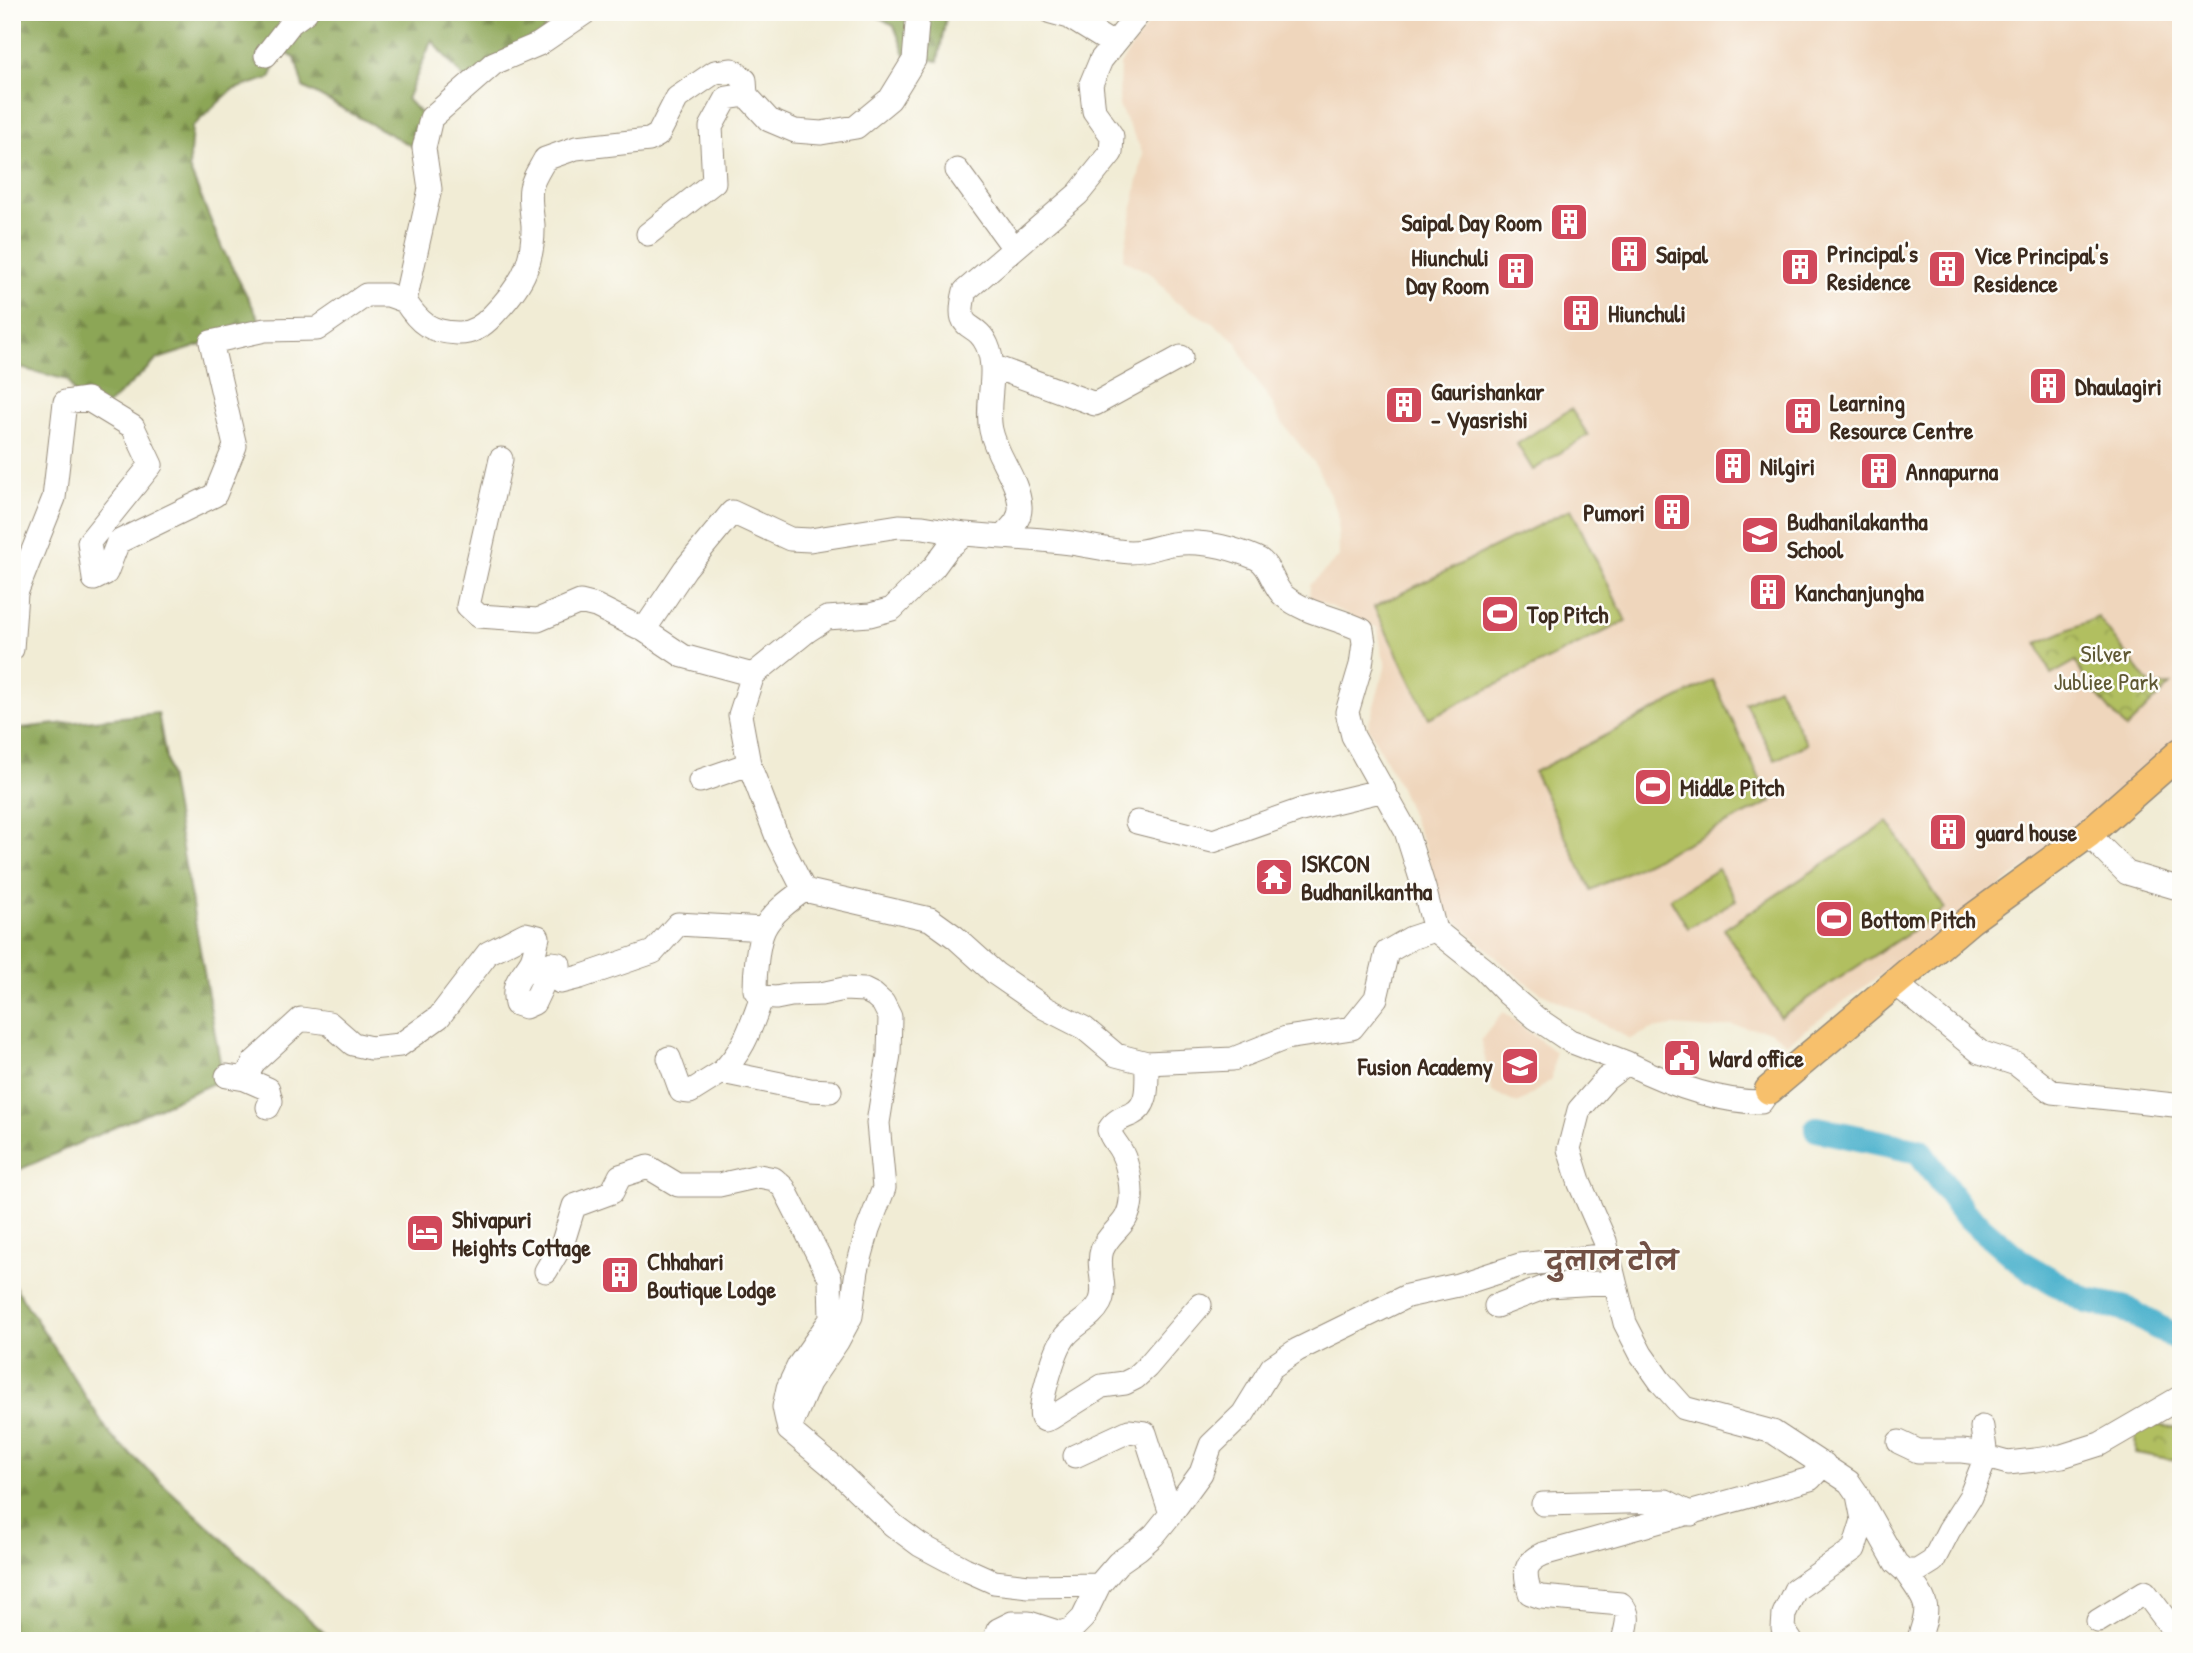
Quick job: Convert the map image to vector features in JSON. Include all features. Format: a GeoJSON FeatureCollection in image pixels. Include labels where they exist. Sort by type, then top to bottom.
{"type":"FeatureCollection","features":[{"type":"Feature","properties":{"kind":"main road"},"geometry":{"type":"LineString","coordinates":[[1769,1090],[1970,920],[2088,834],[2181,752]]}},
{"type":"Feature","properties":{"kind":"street"},"geometry":{"type":"LineString","coordinates":[[266,55],[291,23],[306,12]]}},
{"type":"Feature","properties":{"kind":"street"},"geometry":{"type":"LineString","coordinates":[[405,301],[430,189],[424,148],[431,118],[494,63],[539,44],[586,12]]}},
{"type":"Feature","properties":{"kind":"street"},"geometry":{"type":"LineString","coordinates":[[12,649],[16,593],[54,498],[65,402],[87,399],[133,427],[151,465],[89,542],[94,579],[107,573],[118,542],[215,495],[236,446],[211,342],[265,330],[317,329],[366,295],[388,295],[405,301],[415,316],[431,328],[465,334],[482,326],[513,295],[525,274],[534,244],[531,187],[545,159],[576,148],[649,141],[658,135],[677,98],[715,72],[732,70],[745,80],[746,95],[769,120],[795,131],[821,133],[856,127],[890,99],[914,60],[918,12]]}},
{"type":"Feature","properties":{"kind":"street"},"geometry":{"type":"LineString","coordinates":[[1051,12],[1069,17],[1113,44]]}},
{"type":"Feature","properties":{"kind":"street"},"geometry":{"type":"LineString","coordinates":[[1002,537],[1017,522],[1020,508],[1017,492],[991,431],[992,366],[986,343],[964,323],[961,307],[965,291],[1078,194],[1111,153],[1111,136],[1094,111],[1091,84],[1101,60],[1140,12]]}},
{"type":"Feature","properties":{"kind":"street"},"geometry":{"type":"LineString","coordinates":[[648,234],[714,182],[711,127],[727,97],[746,95]]}},
{"type":"Feature","properties":{"kind":"street"},"geometry":{"type":"LineString","coordinates":[[957,170],[1014,248]]}},
{"type":"Feature","properties":{"kind":"street"},"geometry":{"type":"LineString","coordinates":[[992,366],[1095,404],[1181,357]]}},
{"type":"Feature","properties":{"kind":"street"},"geometry":{"type":"LineString","coordinates":[[501,459],[468,606],[479,616],[538,620],[580,602],[596,606],[644,629],[683,656],[753,675]]}},
{"type":"Feature","properties":{"kind":"street"},"geometry":{"type":"LineString","coordinates":[[644,629],[685,569],[732,512],[790,540],[810,540],[899,526],[1070,543],[1114,551],[1145,552],[1171,544],[1199,543],[1259,559],[1281,594],[1304,609],[1343,620],[1362,630],[1364,643],[1361,665],[1347,712],[1353,736],[1406,831],[1435,930],[1484,969],[1536,1018],[1570,1041],[1697,1091],[1744,1102],[1761,1102],[1769,1090]]}},
{"type":"Feature","properties":{"kind":"street"},"geometry":{"type":"LineString","coordinates":[[804,890],[777,837],[749,764],[740,716],[753,675],[827,618],[870,615],[892,609],[934,567],[948,548],[965,534]]}},
{"type":"Feature","properties":{"kind":"street"},"geometry":{"type":"LineString","coordinates":[[700,781],[749,764]]}},
{"type":"Feature","properties":{"kind":"street"},"geometry":{"type":"LineString","coordinates":[[1137,822],[1213,841],[1301,810],[1384,790]]}},
{"type":"Feature","properties":{"kind":"street"},"geometry":{"type":"LineString","coordinates":[[2088,834],[2127,873],[2181,889]]}},
{"type":"Feature","properties":{"kind":"street"},"geometry":{"type":"LineString","coordinates":[[789,1430],[810,1383],[851,1316],[857,1270],[868,1229],[884,1188],[878,1123],[889,1054],[890,1017],[883,1003],[864,990],[845,989],[776,998],[762,997],[755,990],[755,969],[764,929],[785,904],[804,890],[930,919],[955,937],[996,974],[1045,1008],[1084,1028],[1116,1055],[1147,1063],[1233,1059],[1286,1038],[1352,1028],[1376,998],[1387,952],[1411,938],[1435,930]]}},
{"type":"Feature","properties":{"kind":"street"},"geometry":{"type":"LineString","coordinates":[[268,1108],[271,1101],[268,1089],[236,1078],[301,1019],[329,1023],[354,1044],[371,1048],[400,1045],[439,1017],[488,953],[525,934],[538,937],[532,960],[521,974],[513,992],[516,1004],[525,1007],[534,1003],[542,986],[543,968],[552,963],[559,964],[560,982],[653,952],[678,924],[764,929]]}},
{"type":"Feature","properties":{"kind":"street"},"geometry":{"type":"LineString","coordinates":[[1895,983],[1980,1052],[2016,1064],[2052,1092],[2174,1105]]}},
{"type":"Feature","properties":{"kind":"street"},"geometry":{"type":"LineString","coordinates":[[669,1058],[681,1091],[690,1092],[722,1072],[738,1056],[762,997]]}},
{"type":"Feature","properties":{"kind":"street"},"geometry":{"type":"LineString","coordinates":[[1147,1063],[1145,1101],[1136,1112],[1114,1122],[1108,1129],[1123,1154],[1128,1170],[1131,1200],[1127,1220],[1107,1241],[1102,1252],[1101,1301],[1092,1314],[1061,1341],[1040,1406],[1042,1418],[1051,1418],[1101,1386],[1125,1383],[1135,1378],[1200,1305]]}},
{"type":"Feature","properties":{"kind":"street"},"geometry":{"type":"LineString","coordinates":[[1627,1063],[1606,1079],[1579,1110],[1569,1149],[1580,1184],[1605,1241],[1625,1323],[1641,1354],[1684,1408],[1773,1432],[1849,1482],[1896,1563],[1905,1571],[1924,1600],[1927,1611],[1918,1641]]}},
{"type":"Feature","properties":{"kind":"street"},"geometry":{"type":"LineString","coordinates":[[722,1072],[810,1090],[830,1091]]}},
{"type":"Feature","properties":{"kind":"street"},"geometry":{"type":"LineString","coordinates":[[546,1271],[563,1242],[574,1206],[612,1192],[620,1176],[648,1167],[678,1185],[719,1185],[759,1177],[774,1179],[784,1188],[830,1278],[831,1320],[799,1365],[788,1388],[784,1407],[789,1430],[832,1466],[893,1525],[920,1545],[965,1569],[994,1582],[1028,1586],[1099,1585]]}},
{"type":"Feature","properties":{"kind":"street"},"geometry":{"type":"LineString","coordinates":[[994,1641],[998,1630],[1012,1623],[1029,1623],[1060,1633],[1072,1629],[1083,1618],[1099,1585],[1118,1563],[1154,1535],[1171,1514],[1201,1473],[1211,1445],[1243,1414],[1272,1367],[1297,1350],[1407,1296],[1458,1285],[1520,1265],[1609,1255]]}},
{"type":"Feature","properties":{"kind":"street"},"geometry":{"type":"LineString","coordinates":[[1496,1306],[1548,1286],[1615,1282]]}},
{"type":"Feature","properties":{"kind":"street"},"geometry":{"type":"LineString","coordinates":[[1899,1442],[1918,1451],[1962,1451],[2008,1462],[2062,1456],[2100,1444],[2181,1397]]}},
{"type":"Feature","properties":{"kind":"street"},"geometry":{"type":"LineString","coordinates":[[1905,1571],[1917,1571],[1933,1560],[1970,1497],[1985,1456],[1983,1427]]}},
{"type":"Feature","properties":{"kind":"street"},"geometry":{"type":"LineString","coordinates":[[1074,1456],[1129,1431],[1145,1433],[1171,1514]]}},
{"type":"Feature","properties":{"kind":"street"},"geometry":{"type":"LineString","coordinates":[[1623,1641],[1628,1618],[1626,1609],[1621,1604],[1541,1597],[1530,1593],[1526,1568],[1533,1558],[1810,1479],[1824,1464]]}},
{"type":"Feature","properties":{"kind":"street"},"geometry":{"type":"LineString","coordinates":[[1791,1641],[1783,1629],[1784,1614],[1795,1590],[1854,1549],[1863,1520],[1858,1495]]}},
{"type":"Feature","properties":{"kind":"street"},"geometry":{"type":"LineString","coordinates":[[1543,1504],[1666,1501],[1691,1514]]}},
{"type":"Feature","properties":{"kind":"street"},"geometry":{"type":"LineString","coordinates":[[2098,1621],[2145,1591],[2181,1640]]}},
{"type":"Feature","properties":{"kind":"shaded area","name":"Budhanilakantha School"},"geometry":{"type":"Polygon","coordinates":[[[1157,12],[2181,12],[2181,738],[2128,789],[1958,919],[1787,1043],[1770,1031],[1731,1025],[1712,1029],[1674,1026],[1652,1029],[1630,1039],[1542,993],[1517,976],[1441,907],[1426,850],[1399,785],[1368,727],[1386,664],[1378,628],[1309,597],[1310,585],[1339,557],[1338,513],[1316,465],[1279,419],[1274,406],[1250,371],[1236,341],[1214,324],[1174,301],[1153,275],[1123,259],[1143,153],[1119,106],[1120,64],[1157,12]]]}},
{"type":"Feature","properties":{"kind":"shaded area","name":"Fusion Academy"},"geometry":{"type":"Polygon","coordinates":[[[1503,1012],[1555,1052],[1552,1079],[1518,1104],[1492,1092],[1481,1040],[1503,1012]]]}},
{"type":"Feature","properties":{"kind":"green space"},"geometry":{"type":"Polygon","coordinates":[[[27,12],[532,12],[544,27],[549,46],[495,72],[475,92],[432,40],[407,99],[432,126],[417,149],[303,87],[295,58],[282,51],[270,78],[232,90],[192,127],[189,168],[222,248],[265,330],[211,342],[158,359],[103,409],[77,400],[68,380],[12,366],[12,20],[26,15],[27,12]]]}},
{"type":"Feature","properties":{"kind":"green space"},"geometry":{"type":"Polygon","coordinates":[[[870,12],[947,12],[938,61],[905,54],[894,26],[870,12]]]}},
{"type":"Feature","properties":{"kind":"green space"},"geometry":{"type":"Polygon","coordinates":[[[1571,409],[1588,435],[1533,470],[1517,444],[1571,409]]]}},
{"type":"Feature","properties":{"kind":"green space","name":"Top Pitch"},"geometry":{"type":"Polygon","coordinates":[[[1571,509],[1626,621],[1429,718],[1374,607],[1571,509]]]}},
{"type":"Feature","properties":{"kind":"green space","name":"Silver Jubliee Park"},"geometry":{"type":"Polygon","coordinates":[[[2098,617],[2151,686],[2170,685],[2126,729],[2085,681],[2076,661],[2051,675],[2037,643],[2098,617]]]}},
{"type":"Feature","properties":{"kind":"green space","name":"Middle Pitch"},"geometry":{"type":"Polygon","coordinates":[[[1713,680],[1771,802],[1591,890],[1534,772],[1713,680]]]}},
{"type":"Feature","properties":{"kind":"green space"},"geometry":{"type":"Polygon","coordinates":[[[1778,687],[1807,744],[1775,760],[1745,703],[1778,687]]]}},
{"type":"Feature","properties":{"kind":"green space"},"geometry":{"type":"Polygon","coordinates":[[[158,713],[223,1079],[12,1173],[12,729],[158,713]]]}},
{"type":"Feature","properties":{"kind":"green space","name":"Bottom Pitch"},"geometry":{"type":"Polygon","coordinates":[[[1888,822],[1945,909],[1780,1017],[1724,929],[1888,822]]]}},
{"type":"Feature","properties":{"kind":"green space"},"geometry":{"type":"Polygon","coordinates":[[[1718,869],[1736,900],[1688,928],[1670,898],[1718,869]]]}},
{"type":"Feature","properties":{"kind":"green space"},"geometry":{"type":"Polygon","coordinates":[[[12,1282],[111,1436],[333,1641],[12,1641],[12,1282]]]}},
{"type":"Feature","properties":{"kind":"green space"},"geometry":{"type":"Polygon","coordinates":[[[2136,1423],[2181,1428],[2181,1461],[2135,1453],[2136,1423]]]}},
{"type":"Feature","properties":{"kind":"waterway"},"geometry":{"type":"LineString","coordinates":[[1817,1129],[1919,1151],[1964,1213],[2023,1264],[2087,1301],[2123,1308],[2181,1340]]}},
{"type":"Feature","properties":{"kind":"place","name":"Saipal Day Room"},"geometry":{"type":"Point","coordinates":[1569,222]}},
{"type":"Feature","properties":{"kind":"place","name":"Saipal"},"geometry":{"type":"Point","coordinates":[1629,254]}},
{"type":"Feature","properties":{"kind":"place","name":"Principal's Residence"},"geometry":{"type":"Point","coordinates":[1800,267]}},
{"type":"Feature","properties":{"kind":"place","name":"Vice Principal's Residence"},"geometry":{"type":"Point","coordinates":[1947,269]}},
{"type":"Feature","properties":{"kind":"place","name":"Hiunchuli Day Room"},"geometry":{"type":"Point","coordinates":[1516,271]}},
{"type":"Feature","properties":{"kind":"place","name":"Hiunchuli"},"geometry":{"type":"Point","coordinates":[1581,313]}},
{"type":"Feature","properties":{"kind":"place","name":"Dhaulagiri"},"geometry":{"type":"Point","coordinates":[2048,386]}},
{"type":"Feature","properties":{"kind":"place","name":"Gaurishankar - Vyasrishi"},"geometry":{"type":"Point","coordinates":[1404,405]}},
{"type":"Feature","properties":{"kind":"place","name":"Learning Resource Centre"},"geometry":{"type":"Point","coordinates":[1803,416]}},
{"type":"Feature","properties":{"kind":"place","name":"Nilgiri"},"geometry":{"type":"Point","coordinates":[1733,466]}},
{"type":"Feature","properties":{"kind":"place","name":"Annapurna"},"geometry":{"type":"Point","coordinates":[1879,471]}},
{"type":"Feature","properties":{"kind":"place","name":"Pumori"},"geometry":{"type":"Point","coordinates":[1672,512]}},
{"type":"Feature","properties":{"kind":"place","name":"Budhanilakantha School"},"geometry":{"type":"Point","coordinates":[1760,535]}},
{"type":"Feature","properties":{"kind":"place","name":"Kanchanjungha"},"geometry":{"type":"Point","coordinates":[1768,592]}},
{"type":"Feature","properties":{"kind":"place","name":"Top Pitch"},"geometry":{"type":"Point","coordinates":[1500,614]}},
{"type":"Feature","properties":{"kind":"place","name":"Middle Pitch"},"geometry":{"type":"Point","coordinates":[1653,787]}},
{"type":"Feature","properties":{"kind":"place","name":"guard house"},"geometry":{"type":"Point","coordinates":[1948,832]}},
{"type":"Feature","properties":{"kind":"place","name":"ISKCON Budhanilkantha"},"geometry":{"type":"Point","coordinates":[1274,877]}},
{"type":"Feature","properties":{"kind":"place","name":"Bottom Pitch"},"geometry":{"type":"Point","coordinates":[1834,919]}},
{"type":"Feature","properties":{"kind":"place","name":"Ward office"},"geometry":{"type":"Point","coordinates":[1682,1058]}},
{"type":"Feature","properties":{"kind":"place","name":"Fusion Academy"},"geometry":{"type":"Point","coordinates":[1520,1066]}},
{"type":"Feature","properties":{"kind":"place","name":"Shivapuri Heights Cottage"},"geometry":{"type":"Point","coordinates":[425,1233]}},
{"type":"Feature","properties":{"kind":"place","name":"Chhahari Boutique Lodge"},"geometry":{"type":"Point","coordinates":[620,1275]}},
{"type":"Feature","properties":{"kind":"district","name":"दुलाल टोल"},"geometry":{"type":"Point","coordinates":[1612,1260]}}]}
